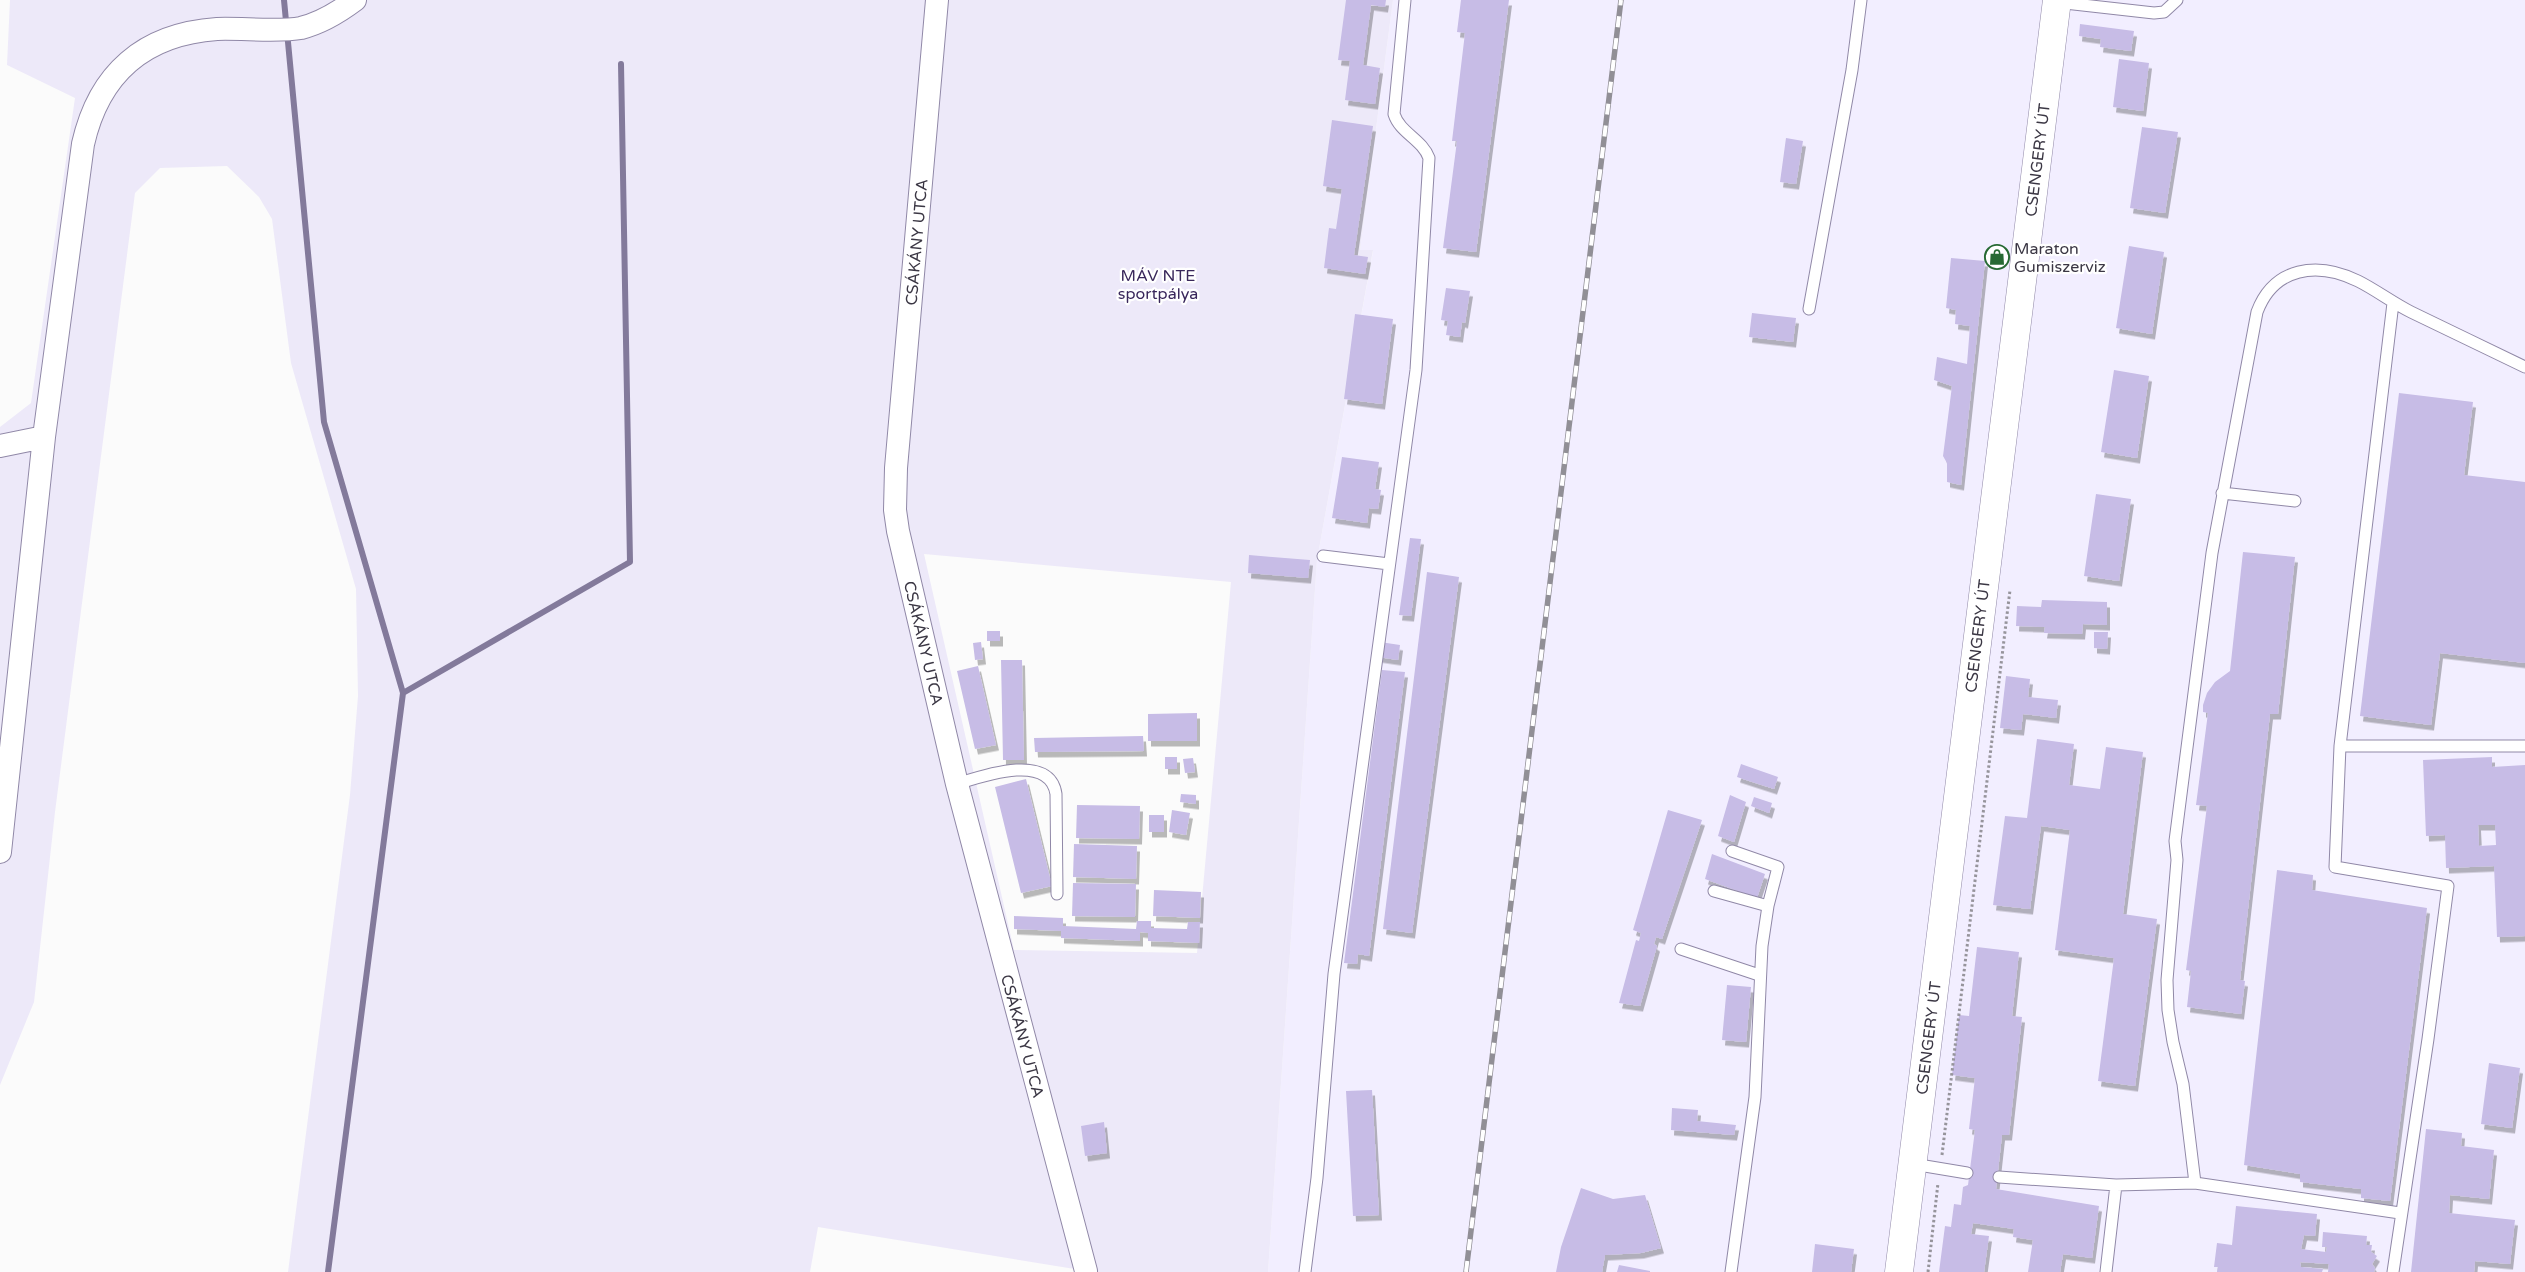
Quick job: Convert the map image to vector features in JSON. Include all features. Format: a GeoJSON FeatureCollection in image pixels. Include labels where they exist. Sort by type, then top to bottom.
{"type":"FeatureCollection","features":[{"type":"Feature","properties":{"kind":"main road","name":"CSENGERY ÚT"},"geometry":{"type":"LineString","coordinates":[[1899,1272],[2057,1]]}},
{"type":"Feature","properties":{"kind":"street"},"geometry":{"type":"LineString","coordinates":[[0,852],[44,437],[83,144],[88,122],[98,97],[109,81],[125,65],[142,52],[160,42],[184,34],[216,29],[301,28],[332,16],[355,0]]}},
{"type":"Feature","properties":{"kind":"street","name":"CSÁKÁNY UTCA"},"geometry":{"type":"LineString","coordinates":[[937,0],[894,491],[898,531],[957,784],[1086,1271]]}},
{"type":"Feature","properties":{"kind":"street"},"geometry":{"type":"LineString","coordinates":[[0,446],[44,437]]}},
{"type":"Feature","properties":{"kind":"lane"},"geometry":{"type":"LineString","coordinates":[[1306,1272],[1317,1178],[1334,974],[1416,370],[1429,158],[1422,145],[1397,122],[1394,114],[1405,0]]}},
{"type":"Feature","properties":{"kind":"lane"},"geometry":{"type":"LineString","coordinates":[[1809,309],[1852,70],[1861,0]]}},
{"type":"Feature","properties":{"kind":"lane"},"geometry":{"type":"LineString","coordinates":[[2057,1],[2164,12],[2177,0]]}},
{"type":"Feature","properties":{"kind":"lane"},"geometry":{"type":"LineString","coordinates":[[2195,1183],[2183,1084],[2172,1042],[2168,1010],[2168,980],[2177,860],[2175,841],[2212,553],[2257,312],[2263,296],[2272,285],[2301,271],[2323,272],[2358,281],[2394,303],[2525,367]]}},
{"type":"Feature","properties":{"kind":"lane"},"geometry":{"type":"LineString","coordinates":[[2393,1272],[2400,1213],[2428,1039],[2448,886],[2334,867],[2340,746],[2394,303]]}},
{"type":"Feature","properties":{"kind":"lane"},"geometry":{"type":"LineString","coordinates":[[2222,493],[2295,501]]}},
{"type":"Feature","properties":{"kind":"lane"},"geometry":{"type":"LineString","coordinates":[[1323,556],[1389,564]]}},
{"type":"Feature","properties":{"kind":"lane"},"geometry":{"type":"LineString","coordinates":[[2340,746],[2525,746]]}},
{"type":"Feature","properties":{"kind":"lane"},"geometry":{"type":"LineString","coordinates":[[957,784],[998,772],[1025,770],[1036,771],[1051,781],[1056,794],[1057,894]]}},
{"type":"Feature","properties":{"kind":"lane"},"geometry":{"type":"LineString","coordinates":[[1731,1272],[1755,1097],[1759,974],[1768,906],[1778,867],[1732,851]]}},
{"type":"Feature","properties":{"kind":"lane"},"geometry":{"type":"LineString","coordinates":[[1714,891],[1768,906]]}},
{"type":"Feature","properties":{"kind":"lane"},"geometry":{"type":"LineString","coordinates":[[1681,949],[1759,974]]}},
{"type":"Feature","properties":{"kind":"lane"},"geometry":{"type":"LineString","coordinates":[[1913,1164],[1967,1174]]}},
{"type":"Feature","properties":{"kind":"lane"},"geometry":{"type":"LineString","coordinates":[[1999,1177],[2116,1186],[2195,1183],[2400,1213]]}},
{"type":"Feature","properties":{"kind":"lane"},"geometry":{"type":"LineString","coordinates":[[2106,1272],[2116,1186]]}},
{"type":"Feature","properties":{"kind":"path"},"geometry":{"type":"LineString","coordinates":[[1928,1272],[2010,587]]}},
{"type":"Feature","properties":{"kind":"shaded area"},"geometry":{"type":"Polygon","coordinates":[[[1393,0],[2525,0],[2525,1272],[1268,1272],[1317,560],[1373,251],[1360,250],[1393,0]]]}},
{"type":"Feature","properties":{"kind":"green space","name":"MÁV NTE sportpálya"},"geometry":{"type":"Polygon","coordinates":[[[10,0],[1393,0],[1360,250],[1373,250],[1317,560],[1268,1272],[1093,1272],[818,1227],[810,1272],[288,1272],[350,795],[358,696],[356,589],[291,363],[272,219],[259,197],[227,166],[160,168],[135,193],[55,812],[34,1002],[0,1085],[0,427],[31,403],[75,98],[7,65],[10,0]],[[924,554],[1014,950],[1197,953],[1231,582],[924,554]]]}},
{"type":"Feature","properties":{"kind":"building"},"geometry":{"type":"Polygon","coordinates":[[[1346,0],[1386,0],[1385,7],[1371,5],[1363,65],[1380,68],[1375,104],[1345,100],[1350,61],[1338,60],[1346,0]]]}},
{"type":"Feature","properties":{"kind":"building"},"geometry":{"type":"Polygon","coordinates":[[[1461,0],[1509,0],[1476,252],[1443,248],[1457,141],[1452,141],[1465,33],[1457,32],[1461,0]]]}},
{"type":"Feature","properties":{"kind":"building"},"geometry":{"type":"Polygon","coordinates":[[[2080,24],[2134,31],[2131,51],[2100,47],[2101,39],[2079,36],[2080,24]]]}},
{"type":"Feature","properties":{"kind":"building"},"geometry":{"type":"Polygon","coordinates":[[[2119,59],[2149,63],[2143,111],[2113,107],[2119,59]]]}},
{"type":"Feature","properties":{"kind":"building"},"geometry":{"type":"Polygon","coordinates":[[[1332,120],[1373,126],[1354,255],[1368,257],[1365,274],[1324,268],[1329,228],[1336,229],[1342,189],[1323,186],[1332,120]]]}},
{"type":"Feature","properties":{"kind":"building"},"geometry":{"type":"Polygon","coordinates":[[[2142,127],[2178,132],[2165,213],[2130,208],[2142,127]]]}},
{"type":"Feature","properties":{"kind":"building"},"geometry":{"type":"Polygon","coordinates":[[[1786,138],[1803,141],[1796,184],[1780,182],[1786,138]]]}},
{"type":"Feature","properties":{"kind":"building"},"geometry":{"type":"Polygon","coordinates":[[[2129,246],[2164,252],[2152,334],[2116,328],[2129,246]]]}},
{"type":"Feature","properties":{"kind":"building"},"geometry":{"type":"Polygon","coordinates":[[[1951,258],[1985,261],[1961,485],[1947,482],[1947,463],[1943,456],[1952,386],[1934,380],[1937,357],[1967,364],[1970,326],[1955,324],[1956,310],[1946,308],[1951,258]]]}},
{"type":"Feature","properties":{"kind":"building"},"geometry":{"type":"Polygon","coordinates":[[[1446,288],[1470,291],[1465,323],[1462,322],[1460,337],[1446,335],[1448,321],[1441,320],[1446,288]]]}},
{"type":"Feature","properties":{"kind":"building"},"geometry":{"type":"Polygon","coordinates":[[[1752,313],[1796,318],[1793,342],[1749,337],[1752,313]]]}},
{"type":"Feature","properties":{"kind":"building"},"geometry":{"type":"Polygon","coordinates":[[[1355,314],[1393,319],[1382,404],[1344,399],[1355,314]]]}},
{"type":"Feature","properties":{"kind":"building"},"geometry":{"type":"Polygon","coordinates":[[[2114,370],[2149,376],[2137,458],[2101,452],[2114,370]]]}},
{"type":"Feature","properties":{"kind":"building"},"geometry":{"type":"Polygon","coordinates":[[[2399,393],[2473,402],[2464,475],[2525,482],[2525,663],[2440,653],[2431,725],[2360,716],[2399,393]]]}},
{"type":"Feature","properties":{"kind":"building"},"geometry":{"type":"Polygon","coordinates":[[[1342,457],[1379,462],[1375,489],[1381,490],[1378,509],[1369,508],[1367,523],[1332,518],[1342,457]]]}},
{"type":"Feature","properties":{"kind":"building"},"geometry":{"type":"Polygon","coordinates":[[[2096,494],[2131,499],[2119,581],[2084,576],[2096,494]]]}},
{"type":"Feature","properties":{"kind":"building"},"geometry":{"type":"Polygon","coordinates":[[[1410,538],[1421,539],[1411,616],[1399,615],[1410,538]]]}},
{"type":"Feature","properties":{"kind":"building"},"geometry":{"type":"Polygon","coordinates":[[[2243,552],[2295,557],[2278,714],[2270,714],[2240,980],[2245,981],[2241,1014],[2187,1007],[2191,971],[2186,970],[2207,806],[2196,805],[2208,713],[2203,712],[2203,705],[2207,693],[2215,682],[2230,671],[2243,552]]]}},
{"type":"Feature","properties":{"kind":"building"},"geometry":{"type":"Polygon","coordinates":[[[1249,555],[1310,560],[1308,578],[1248,573],[1249,555]]]}},
{"type":"Feature","properties":{"kind":"building"},"geometry":{"type":"Polygon","coordinates":[[[1427,572],[1459,577],[1412,933],[1383,929],[1427,572]]]}},
{"type":"Feature","properties":{"kind":"building"},"geometry":{"type":"Polygon","coordinates":[[[2042,600],[2107,602],[2107,625],[2083,624],[2082,634],[2044,633],[2045,627],[2016,626],[2017,606],[2041,607],[2042,600]]]}},
{"type":"Feature","properties":{"kind":"building"},"geometry":{"type":"Polygon","coordinates":[[[987,631],[1000,631],[1000,641],[987,641],[987,631]]]}},
{"type":"Feature","properties":{"kind":"building"},"geometry":{"type":"Polygon","coordinates":[[[2094,632],[2108,632],[2107,649],[2094,648],[2094,632]]]}},
{"type":"Feature","properties":{"kind":"building"},"geometry":{"type":"Polygon","coordinates":[[[981,642],[983,659],[975,660],[973,643],[981,642]]]}},
{"type":"Feature","properties":{"kind":"building"},"geometry":{"type":"Polygon","coordinates":[[[1380,642],[1400,645],[1398,660],[1378,657],[1380,642]]]}},
{"type":"Feature","properties":{"kind":"building"},"geometry":{"type":"Polygon","coordinates":[[[1001,660],[1022,660],[1024,760],[1003,760],[1001,660]]]}},
{"type":"Feature","properties":{"kind":"building"},"geometry":{"type":"Polygon","coordinates":[[[978,666],[996,745],[975,749],[957,671],[978,666]]]}},
{"type":"Feature","properties":{"kind":"building"},"geometry":{"type":"Polygon","coordinates":[[[1382,670],[1405,672],[1369,956],[1358,954],[1357,964],[1344,963],[1382,670]]]}},
{"type":"Feature","properties":{"kind":"building"},"geometry":{"type":"Polygon","coordinates":[[[2006,676],[2030,679],[2028,697],[2058,700],[2056,718],[2023,714],[2021,730],[2000,728],[2006,676]]]}},
{"type":"Feature","properties":{"kind":"building"},"geometry":{"type":"Polygon","coordinates":[[[1197,713],[1197,741],[1148,741],[1148,714],[1197,713]]]}},
{"type":"Feature","properties":{"kind":"building"},"geometry":{"type":"Polygon","coordinates":[[[1143,736],[1144,751],[1035,752],[1034,738],[1143,736]]]}},
{"type":"Feature","properties":{"kind":"building"},"geometry":{"type":"Polygon","coordinates":[[[2037,739],[2074,744],[2069,785],[2100,789],[2106,747],[2143,752],[2123,914],[2157,919],[2135,1086],[2098,1081],[2114,958],[2055,950],[2070,830],[2041,826],[2030,909],[1993,905],[2005,816],[2027,818],[2037,739]]]}},
{"type":"Feature","properties":{"kind":"building"},"geometry":{"type":"Polygon","coordinates":[[[1165,757],[1177,757],[1177,769],[1165,769],[1165,757]]]}},
{"type":"Feature","properties":{"kind":"building"},"geometry":{"type":"Polygon","coordinates":[[[2492,757],[2492,767],[2525,765],[2525,936],[2497,937],[2494,866],[2446,868],[2445,835],[2426,836],[2423,760],[2492,757]],[[2478,825],[2479,846],[2496,845],[2495,825],[2478,825]]]}},
{"type":"Feature","properties":{"kind":"building"},"geometry":{"type":"Polygon","coordinates":[[[1193,758],[1195,772],[1185,773],[1183,759],[1193,758]]]}},
{"type":"Feature","properties":{"kind":"building"},"geometry":{"type":"Polygon","coordinates":[[[1741,764],[1778,777],[1774,789],[1737,777],[1741,764]]]}},
{"type":"Feature","properties":{"kind":"building"},"geometry":{"type":"Polygon","coordinates":[[[1026,779],[1052,886],[1021,893],[995,787],[1026,779]]]}},
{"type":"Feature","properties":{"kind":"building"},"geometry":{"type":"Polygon","coordinates":[[[1181,794],[1196,795],[1196,804],[1180,802],[1181,794]]]}},
{"type":"Feature","properties":{"kind":"building"},"geometry":{"type":"Polygon","coordinates":[[[1730,795],[1746,802],[1734,842],[1718,836],[1730,795]]]}},
{"type":"Feature","properties":{"kind":"building"},"geometry":{"type":"Polygon","coordinates":[[[1754,797],[1772,803],[1769,813],[1751,806],[1754,797]]]}},
{"type":"Feature","properties":{"kind":"building"},"geometry":{"type":"Polygon","coordinates":[[[1077,805],[1140,806],[1139,839],[1076,838],[1077,805]]]}},
{"type":"Feature","properties":{"kind":"building"},"geometry":{"type":"Polygon","coordinates":[[[1172,810],[1190,813],[1186,835],[1169,832],[1172,810]]]}},
{"type":"Feature","properties":{"kind":"building"},"geometry":{"type":"Polygon","coordinates":[[[1668,810],[1702,820],[1662,939],[1656,937],[1654,944],[1657,946],[1640,1006],[1619,1003],[1636,940],[1639,941],[1641,933],[1633,930],[1668,810]]]}},
{"type":"Feature","properties":{"kind":"building"},"geometry":{"type":"Polygon","coordinates":[[[1149,815],[1164,815],[1164,832],[1149,832],[1149,815]]]}},
{"type":"Feature","properties":{"kind":"building"},"geometry":{"type":"Polygon","coordinates":[[[1074,844],[1137,846],[1136,879],[1073,877],[1074,844]]]}},
{"type":"Feature","properties":{"kind":"building"},"geometry":{"type":"Polygon","coordinates":[[[1712,854],[1765,874],[1757,898],[1705,879],[1712,854]]]}},
{"type":"Feature","properties":{"kind":"building"},"geometry":{"type":"Polygon","coordinates":[[[2277,870],[2313,875],[2312,890],[2427,908],[2390,1201],[2361,1198],[2361,1189],[2300,1182],[2300,1174],[2244,1165],[2277,870]]]}},
{"type":"Feature","properties":{"kind":"building"},"geometry":{"type":"Polygon","coordinates":[[[1073,883],[1136,884],[1135,917],[1072,916],[1073,883]]]}},
{"type":"Feature","properties":{"kind":"building"},"geometry":{"type":"Polygon","coordinates":[[[1154,890],[1201,892],[1200,918],[1153,916],[1154,890]]]}},
{"type":"Feature","properties":{"kind":"building"},"geometry":{"type":"Polygon","coordinates":[[[1014,916],[1063,918],[1063,926],[1136,929],[1137,921],[1151,921],[1151,928],[1187,929],[1188,922],[1200,922],[1199,943],[1148,941],[1148,933],[1140,932],[1140,941],[1061,938],[1061,931],[1014,929],[1014,916]]]}},
{"type":"Feature","properties":{"kind":"building"},"geometry":{"type":"Polygon","coordinates":[[[1977,947],[2019,952],[2012,1016],[2022,1017],[2009,1135],[2002,1135],[1996,1189],[2099,1206],[2092,1258],[2063,1254],[2060,1272],[2028,1272],[2033,1240],[2013,1237],[2014,1229],[1973,1223],[1971,1234],[1989,1236],[1984,1272],[1939,1272],[1945,1226],[1951,1227],[1954,1204],[1961,1205],[1963,1187],[1968,1185],[1975,1130],[1969,1129],[1975,1078],[1952,1075],[1959,1015],[1969,1016],[1977,947]]]}},
{"type":"Feature","properties":{"kind":"building"},"geometry":{"type":"Polygon","coordinates":[[[1727,985],[1751,987],[1746,1042],[1722,1040],[1727,985]]]}},
{"type":"Feature","properties":{"kind":"building"},"geometry":{"type":"Polygon","coordinates":[[[2489,1063],[2520,1068],[2512,1128],[2481,1124],[2489,1063]]]}},
{"type":"Feature","properties":{"kind":"building"},"geometry":{"type":"Polygon","coordinates":[[[1372,1090],[1379,1215],[1353,1216],[1346,1091],[1372,1090]]]}},
{"type":"Feature","properties":{"kind":"building"},"geometry":{"type":"Polygon","coordinates":[[[1672,1108],[1698,1110],[1697,1121],[1736,1125],[1734,1135],[1671,1130],[1672,1108]]]}},
{"type":"Feature","properties":{"kind":"building"},"geometry":{"type":"Polygon","coordinates":[[[1104,1122],[1107,1153],[1085,1156],[1081,1126],[1104,1122]]]}},
{"type":"Feature","properties":{"kind":"building"},"geometry":{"type":"Polygon","coordinates":[[[2426,1129],[2462,1133],[2461,1146],[2494,1150],[2489,1199],[2450,1195],[2449,1213],[2515,1220],[2510,1264],[2475,1261],[2474,1272],[2411,1272],[2426,1129]]]}},
{"type":"Feature","properties":{"kind":"building"},"geometry":{"type":"Polygon","coordinates":[[[1581,1188],[1613,1199],[1645,1195],[1661,1248],[1641,1253],[1605,1255],[1602,1272],[1556,1272],[1561,1247],[1581,1188]]]}},
{"type":"Feature","properties":{"kind":"building"},"geometry":{"type":"Polygon","coordinates":[[[2236,1206],[2317,1214],[2315,1236],[2304,1235],[2301,1249],[2326,1252],[2327,1247],[2322,1247],[2323,1232],[2367,1236],[2366,1245],[2372,1245],[2371,1252],[2377,1256],[2372,1264],[2375,1268],[2374,1272],[2328,1272],[2329,1264],[2300,1262],[2301,1267],[2323,1269],[2322,1272],[2217,1272],[2218,1267],[2214,1267],[2217,1243],[2232,1245],[2236,1206]]]}},
{"type":"Feature","properties":{"kind":"building"},"geometry":{"type":"Polygon","coordinates":[[[1815,1244],[1854,1249],[1851,1272],[1812,1272],[1815,1244]]]}},
{"type":"Feature","properties":{"kind":"building"},"geometry":{"type":"Polygon","coordinates":[[[1619,1265],[1650,1271],[1650,1272],[1617,1272],[1619,1265]]]}},
{"type":"Feature","properties":{"kind":"waterway"},"geometry":{"type":"LineString","coordinates":[[284,0],[324,422],[403,693],[328,1272]]}},
{"type":"Feature","properties":{"kind":"waterway"},"geometry":{"type":"LineString","coordinates":[[403,693],[630,562],[621,64]]}},
{"type":"Feature","properties":{"kind":"railway"},"geometry":{"type":"LineString","coordinates":[[1466,1272],[1621,0]]}},
{"type":"Feature","properties":{"kind":"place","name":"Maraton Gumiszerviz"},"geometry":{"type":"Point","coordinates":[1997,257]}}]}
